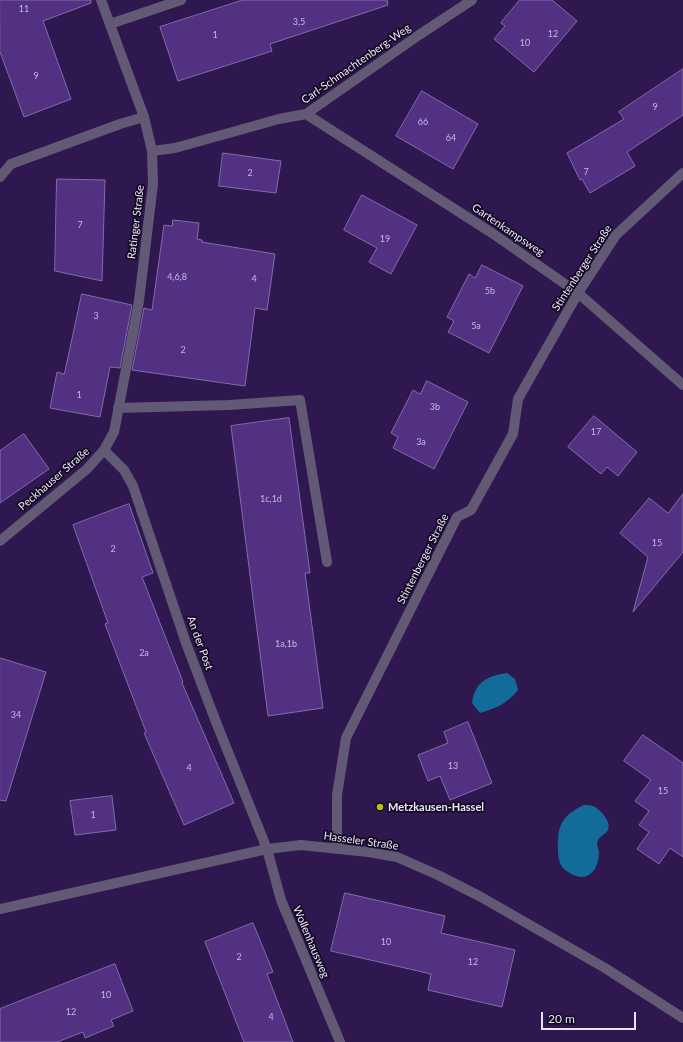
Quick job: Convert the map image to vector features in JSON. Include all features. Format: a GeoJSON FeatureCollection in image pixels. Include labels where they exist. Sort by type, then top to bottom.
{"type":"FeatureCollection","features":[{"type":"Feature","properties":{"kind":"street","name":"Ratinger Straße"},"geometry":{"type":"LineString","coordinates":[[102,0],[144,118],[152,151],[153,184],[139,301],[114,432],[104,450]]}},
{"type":"Feature","properties":{"kind":"street"},"geometry":{"type":"LineString","coordinates":[[110,24],[181,0]]}},
{"type":"Feature","properties":{"kind":"street","name":"Carl-Schmachtenberg-Weg"},"geometry":{"type":"LineString","coordinates":[[152,151],[175,148],[279,119],[306,114],[419,34],[472,0]]}},
{"type":"Feature","properties":{"kind":"street","name":"Gartenkampsweg"},"geometry":{"type":"LineString","coordinates":[[306,114],[492,233],[578,293],[683,385]]}},
{"type":"Feature","properties":{"kind":"street"},"geometry":{"type":"LineString","coordinates":[[0,177],[11,164],[120,124],[144,118]]}},
{"type":"Feature","properties":{"kind":"street","name":"Stintenberger Straße"},"geometry":{"type":"LineString","coordinates":[[337,848],[337,795],[346,738],[457,517],[471,510],[513,434],[518,399],[578,293],[616,235],[683,173]]}},
{"type":"Feature","properties":{"kind":"street"},"geometry":{"type":"LineString","coordinates":[[118,408],[229,405],[300,400],[328,562]]}},
{"type":"Feature","properties":{"kind":"street","name":"Peckhauser Straße"},"geometry":{"type":"LineString","coordinates":[[0,541],[87,469],[104,450]]}},
{"type":"Feature","properties":{"kind":"street","name":"An der Post"},"geometry":{"type":"LineString","coordinates":[[104,450],[124,470],[132,486],[186,643],[267,849]]}},
{"type":"Feature","properties":{"kind":"street","name":"Hasseler Straße"},"geometry":{"type":"LineString","coordinates":[[0,909],[267,849],[301,846],[337,848],[397,857],[440,876],[481,897],[605,968],[683,1018]]}},
{"type":"Feature","properties":{"kind":"street","name":"Wollenhausweg"},"geometry":{"type":"LineString","coordinates":[[267,849],[281,900],[340,1042]]}},
{"type":"Feature","properties":{"kind":"water"},"geometry":{"type":"Polygon","coordinates":[[[507,673],[515,679],[518,690],[510,699],[501,705],[480,713],[472,703],[479,685],[488,678],[507,673]]]}},
{"type":"Feature","properties":{"kind":"water"},"geometry":{"type":"Polygon","coordinates":[[[584,805],[592,806],[599,810],[605,816],[609,827],[607,832],[600,837],[598,841],[597,845],[599,858],[596,867],[590,874],[581,877],[573,875],[562,866],[558,856],[558,835],[565,818],[570,813],[584,805]]]}},
{"type":"Feature","properties":{"kind":"building"},"geometry":{"type":"Polygon","coordinates":[[[0,0],[91,0],[91,3],[43,21],[71,99],[24,117],[0,52],[0,0]]]}},
{"type":"Feature","properties":{"kind":"building"},"geometry":{"type":"Polygon","coordinates":[[[243,0],[387,0],[388,5],[270,44],[272,51],[178,81],[160,27],[243,0]]]}},
{"type":"Feature","properties":{"kind":"building"},"geometry":{"type":"Polygon","coordinates":[[[520,0],[552,0],[577,21],[534,72],[494,39],[505,26],[501,23],[520,0]]]}},
{"type":"Feature","properties":{"kind":"building"},"geometry":{"type":"Polygon","coordinates":[[[683,69],[683,115],[627,152],[635,166],[590,193],[582,179],[580,180],[567,153],[624,119],[619,112],[683,69]]]}},
{"type":"Feature","properties":{"kind":"building"},"geometry":{"type":"Polygon","coordinates":[[[422,91],[478,124],[453,169],[396,136],[422,91]]]}},
{"type":"Feature","properties":{"kind":"building"},"geometry":{"type":"Polygon","coordinates":[[[223,153],[281,161],[276,193],[219,186],[223,153]]]}},
{"type":"Feature","properties":{"kind":"building"},"geometry":{"type":"Polygon","coordinates":[[[57,179],[105,180],[102,281],[55,271],[57,179]]]}},
{"type":"Feature","properties":{"kind":"building"},"geometry":{"type":"Polygon","coordinates":[[[362,195],[417,225],[391,274],[369,262],[377,248],[344,230],[362,195]]]}},
{"type":"Feature","properties":{"kind":"building"},"geometry":{"type":"Polygon","coordinates":[[[173,220],[199,223],[197,239],[202,240],[202,242],[275,254],[267,310],[255,308],[245,386],[132,370],[144,308],[152,310],[164,225],[172,226],[173,220]]]}},
{"type":"Feature","properties":{"kind":"building"},"geometry":{"type":"Polygon","coordinates":[[[482,265],[523,286],[489,353],[448,332],[454,321],[447,317],[469,274],[475,278],[482,265]]]}},
{"type":"Feature","properties":{"kind":"building"},"geometry":{"type":"Polygon","coordinates":[[[82,294],[132,305],[120,368],[110,367],[100,417],[50,408],[57,372],[64,374],[82,294]]]}},
{"type":"Feature","properties":{"kind":"building"},"geometry":{"type":"Polygon","coordinates":[[[427,381],[468,402],[434,469],[393,448],[398,437],[391,433],[413,390],[420,394],[427,381]]]}},
{"type":"Feature","properties":{"kind":"building"},"geometry":{"type":"Polygon","coordinates":[[[594,416],[637,452],[618,476],[607,467],[601,474],[568,447],[594,416]]]}},
{"type":"Feature","properties":{"kind":"building"},"geometry":{"type":"Polygon","coordinates":[[[289,418],[310,573],[305,573],[323,708],[268,716],[231,426],[289,418]]]}},
{"type":"Feature","properties":{"kind":"building"},"geometry":{"type":"Polygon","coordinates":[[[24,434],[49,469],[0,503],[0,451],[24,434]]]}},
{"type":"Feature","properties":{"kind":"building"},"geometry":{"type":"Polygon","coordinates":[[[683,494],[683,552],[633,612],[648,557],[620,533],[649,498],[668,513],[683,494]]]}},
{"type":"Feature","properties":{"kind":"building"},"geometry":{"type":"Polygon","coordinates":[[[129,504],[153,573],[142,577],[183,682],[182,683],[234,803],[184,825],[144,733],[146,732],[105,624],[108,623],[73,525],[129,504]]]}},
{"type":"Feature","properties":{"kind":"building"},"geometry":{"type":"Polygon","coordinates":[[[0,658],[46,672],[6,801],[0,800],[0,658]]]}},
{"type":"Feature","properties":{"kind":"building"},"geometry":{"type":"Polygon","coordinates":[[[468,722],[492,783],[450,800],[440,776],[428,781],[418,755],[448,743],[444,732],[468,722]]]}},
{"type":"Feature","properties":{"kind":"building"},"geometry":{"type":"Polygon","coordinates":[[[643,735],[683,763],[683,857],[670,848],[659,864],[637,849],[649,832],[639,825],[649,811],[635,801],[651,780],[624,761],[643,735]]]}},
{"type":"Feature","properties":{"kind":"building"},"geometry":{"type":"Polygon","coordinates":[[[112,796],[116,830],[75,835],[70,801],[112,796]]]}},
{"type":"Feature","properties":{"kind":"building"},"geometry":{"type":"Polygon","coordinates":[[[345,893],[445,916],[441,933],[515,950],[502,1007],[428,990],[431,974],[331,951],[345,893]]]}},
{"type":"Feature","properties":{"kind":"building"},"geometry":{"type":"Polygon","coordinates":[[[253,923],[273,972],[267,974],[293,1042],[244,1042],[205,942],[253,923]]]}},
{"type":"Feature","properties":{"kind":"building"},"geometry":{"type":"Polygon","coordinates":[[[115,964],[133,1011],[111,1020],[114,1026],[85,1038],[83,1032],[57,1042],[0,1042],[0,1009],[115,964]]]}},
{"type":"Feature","properties":{"kind":"place","name":"Metzkausen-Hassel"},"geometry":{"type":"Point","coordinates":[380,807]}}]}
